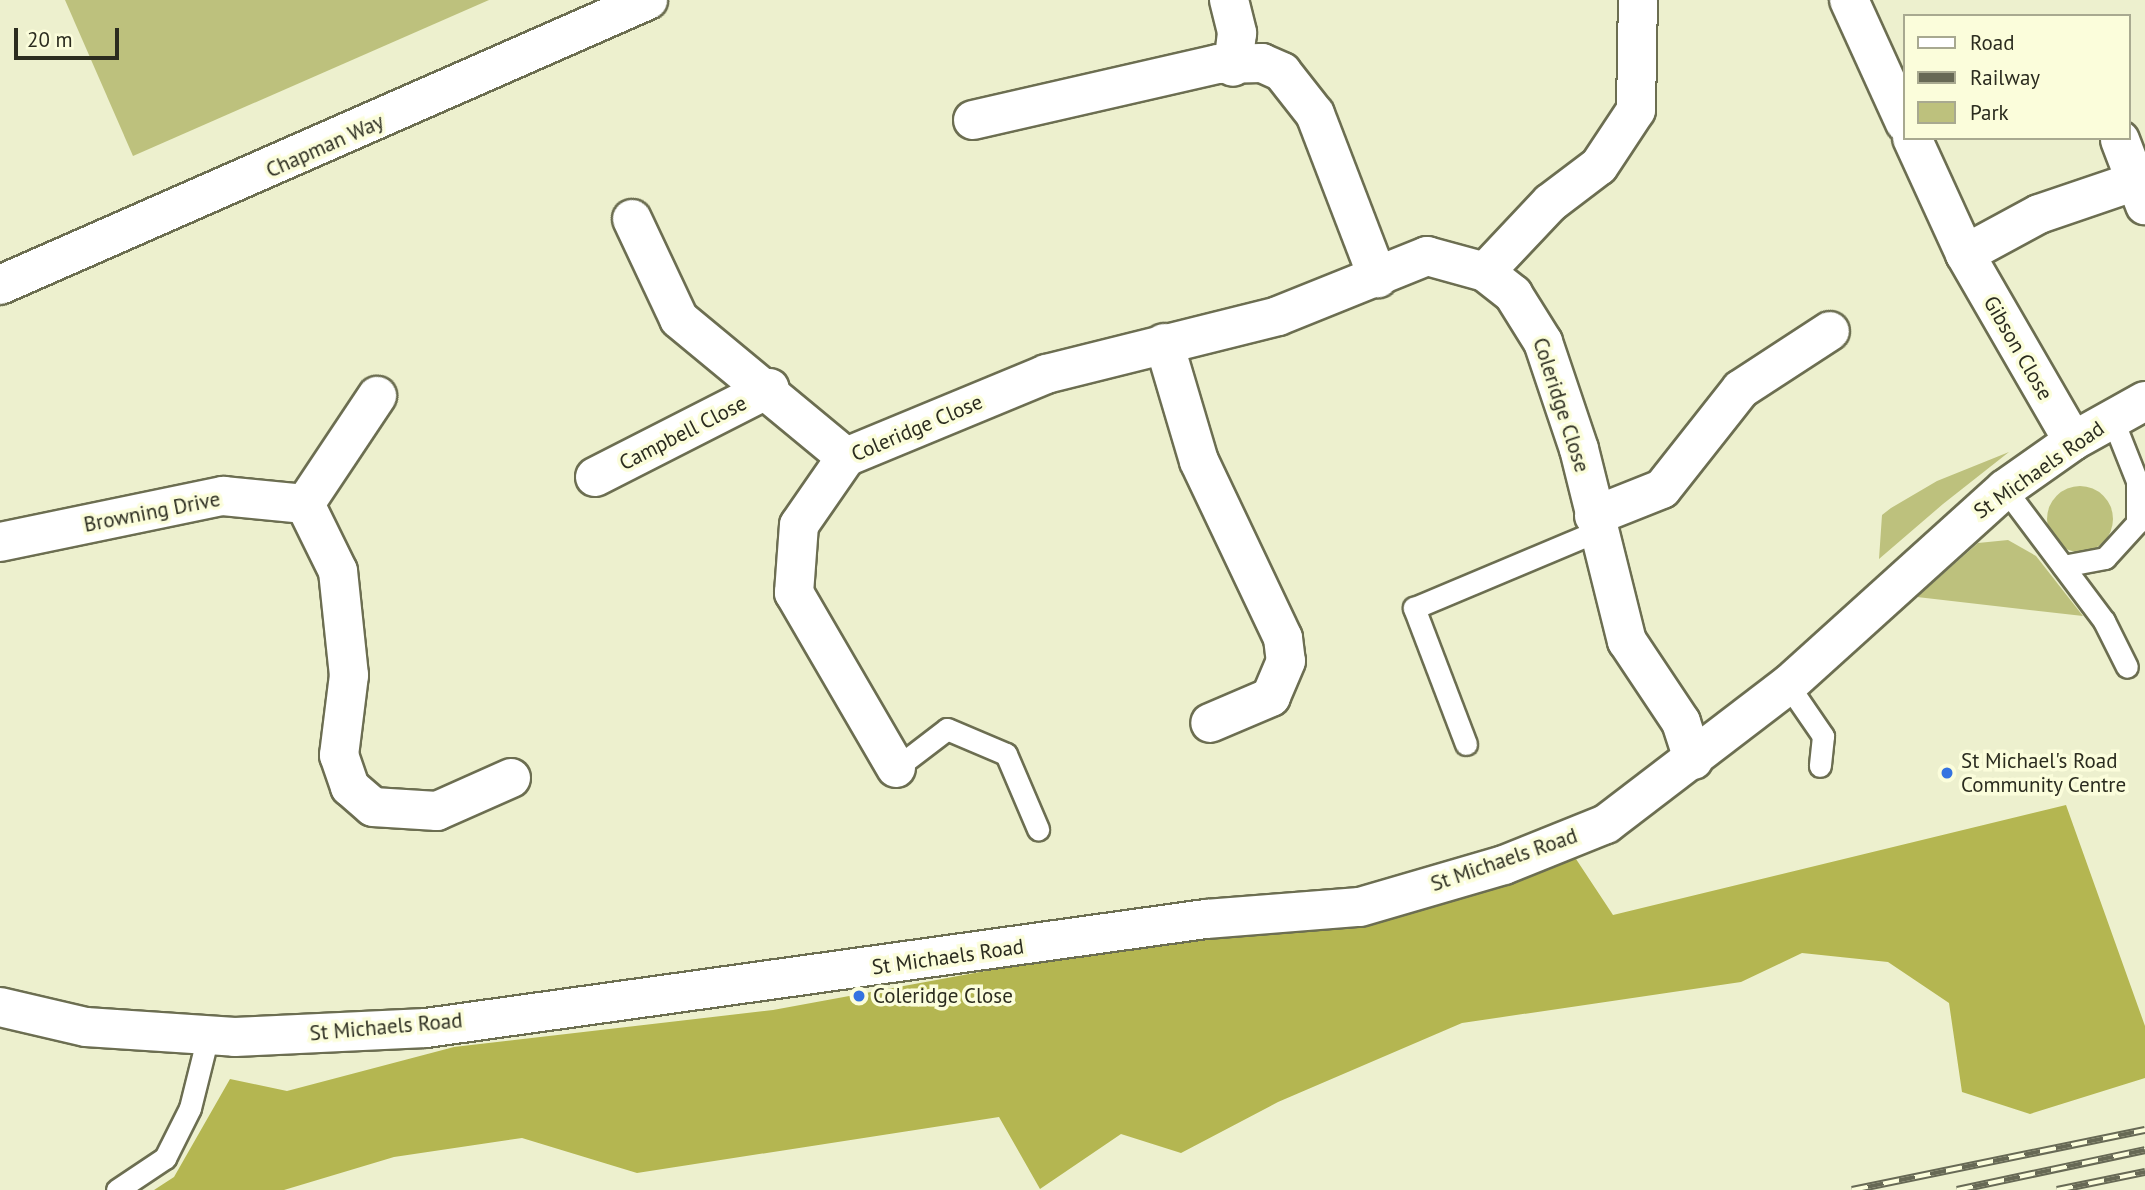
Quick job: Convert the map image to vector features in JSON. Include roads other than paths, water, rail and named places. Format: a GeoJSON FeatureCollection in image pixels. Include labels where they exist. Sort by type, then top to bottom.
{"type":"FeatureCollection","features":[{"type":"Feature","properties":{"kind":"street","name":"Chapman Way"},"geometry":{"type":"LineString","coordinates":[[0,285],[595,11],[648,0]]}},
{"type":"Feature","properties":{"kind":"street"},"geometry":{"type":"LineString","coordinates":[[1229,0],[1237,33],[1233,67]]}},
{"type":"Feature","properties":{"kind":"street"},"geometry":{"type":"LineString","coordinates":[[1485,272],[1550,203],[1599,166],[1636,110],[1638,0]]}},
{"type":"Feature","properties":{"kind":"street"},"geometry":{"type":"LineString","coordinates":[[1849,0],[1904,121]]}},
{"type":"Feature","properties":{"kind":"street"},"geometry":{"type":"LineString","coordinates":[[973,120],[1218,64],[1233,67],[1262,63],[1300,91],[1378,278]]}},
{"type":"Feature","properties":{"kind":"street","name":"Gibson Close"},"geometry":{"type":"LineString","coordinates":[[1913,140],[1965,254],[2073,440]]}},
{"type":"Feature","properties":{"kind":"street"},"geometry":{"type":"LineString","coordinates":[[1965,254],[2039,214],[2141,193],[2120,140]]}},
{"type":"Feature","properties":{"kind":"street","name":"Campbell Close"},"geometry":{"type":"LineString","coordinates":[[632,219],[680,319],[719,356],[770,388],[846,457]]}},
{"type":"Feature","properties":{"kind":"street","name":"Coleridge Close"},"geometry":{"type":"LineString","coordinates":[[896,768],[794,593],[799,526],[846,457],[1046,374],[1278,316],[1427,257],[1485,272],[1513,294],[1544,342],[1627,641],[1681,722],[1693,761]]}},
{"type":"Feature","properties":{"kind":"street"},"geometry":{"type":"LineString","coordinates":[[1595,524],[1662,489],[1741,389],[1830,331]]}},
{"type":"Feature","properties":{"kind":"street"},"geometry":{"type":"LineString","coordinates":[[1164,343],[1199,461],[1283,638],[1286,662],[1271,697],[1210,723]]}},
{"type":"Feature","properties":{"kind":"street","name":"Campbell Close"},"geometry":{"type":"LineString","coordinates":[[595,477],[770,388]]}},
{"type":"Feature","properties":{"kind":"street"},"geometry":{"type":"LineString","coordinates":[[377,396],[305,504],[338,571],[349,675],[339,755],[350,787],[373,807],[437,811],[511,778]]}},
{"type":"Feature","properties":{"kind":"street","name":"St Michaels Road"},"geometry":{"type":"LineString","coordinates":[[0,1007],[86,1027],[208,1036],[426,1028],[1206,919],[1360,907],[1504,865],[1606,824],[1693,761],[1788,685],[1937,545],[2005,489],[2073,440],[2129,409]]}},
{"type":"Feature","properties":{"kind":"street","name":"Browning Drive"},"geometry":{"type":"LineString","coordinates":[[0,542],[223,496],[305,504]]}},
{"type":"Feature","properties":{"kind":"lane"},"geometry":{"type":"LineString","coordinates":[[2063,566],[2105,558],[2137,523],[2137,481],[2129,409]]}},
{"type":"Feature","properties":{"kind":"lane"},"geometry":{"type":"LineString","coordinates":[[2005,489],[2063,566],[2127,667]]}},
{"type":"Feature","properties":{"kind":"lane"},"geometry":{"type":"LineString","coordinates":[[1465,744],[1414,608],[1595,524]]}},
{"type":"Feature","properties":{"kind":"lane"},"geometry":{"type":"LineString","coordinates":[[1788,685],[1823,736],[1820,766]]}},
{"type":"Feature","properties":{"kind":"lane"},"geometry":{"type":"LineString","coordinates":[[896,768],[947,729],[983,744],[1006,754],[1038,828]]}},
{"type":"Feature","properties":{"kind":"lane"},"geometry":{"type":"LineString","coordinates":[[117,1190],[165,1158],[190,1108],[208,1036]]}},
{"type":"Feature","properties":{"kind":"railway"},"geometry":{"type":"LineString","coordinates":[[1852,1190],[2145,1130]]}},
{"type":"Feature","properties":{"kind":"railway"},"geometry":{"type":"LineString","coordinates":[[1957,1190],[2145,1150]]}},
{"type":"Feature","properties":{"kind":"railway"},"geometry":{"type":"LineString","coordinates":[[2057,1190],[2145,1172]]}},
{"type":"Feature","properties":{"kind":"place","name":"St Michael's Road Community Centre"},"geometry":{"type":"Point","coordinates":[1947,773]}},
{"type":"Feature","properties":{"kind":"place","name":"Coleridge Close"},"geometry":{"type":"Point","coordinates":[859,996]}}]}
